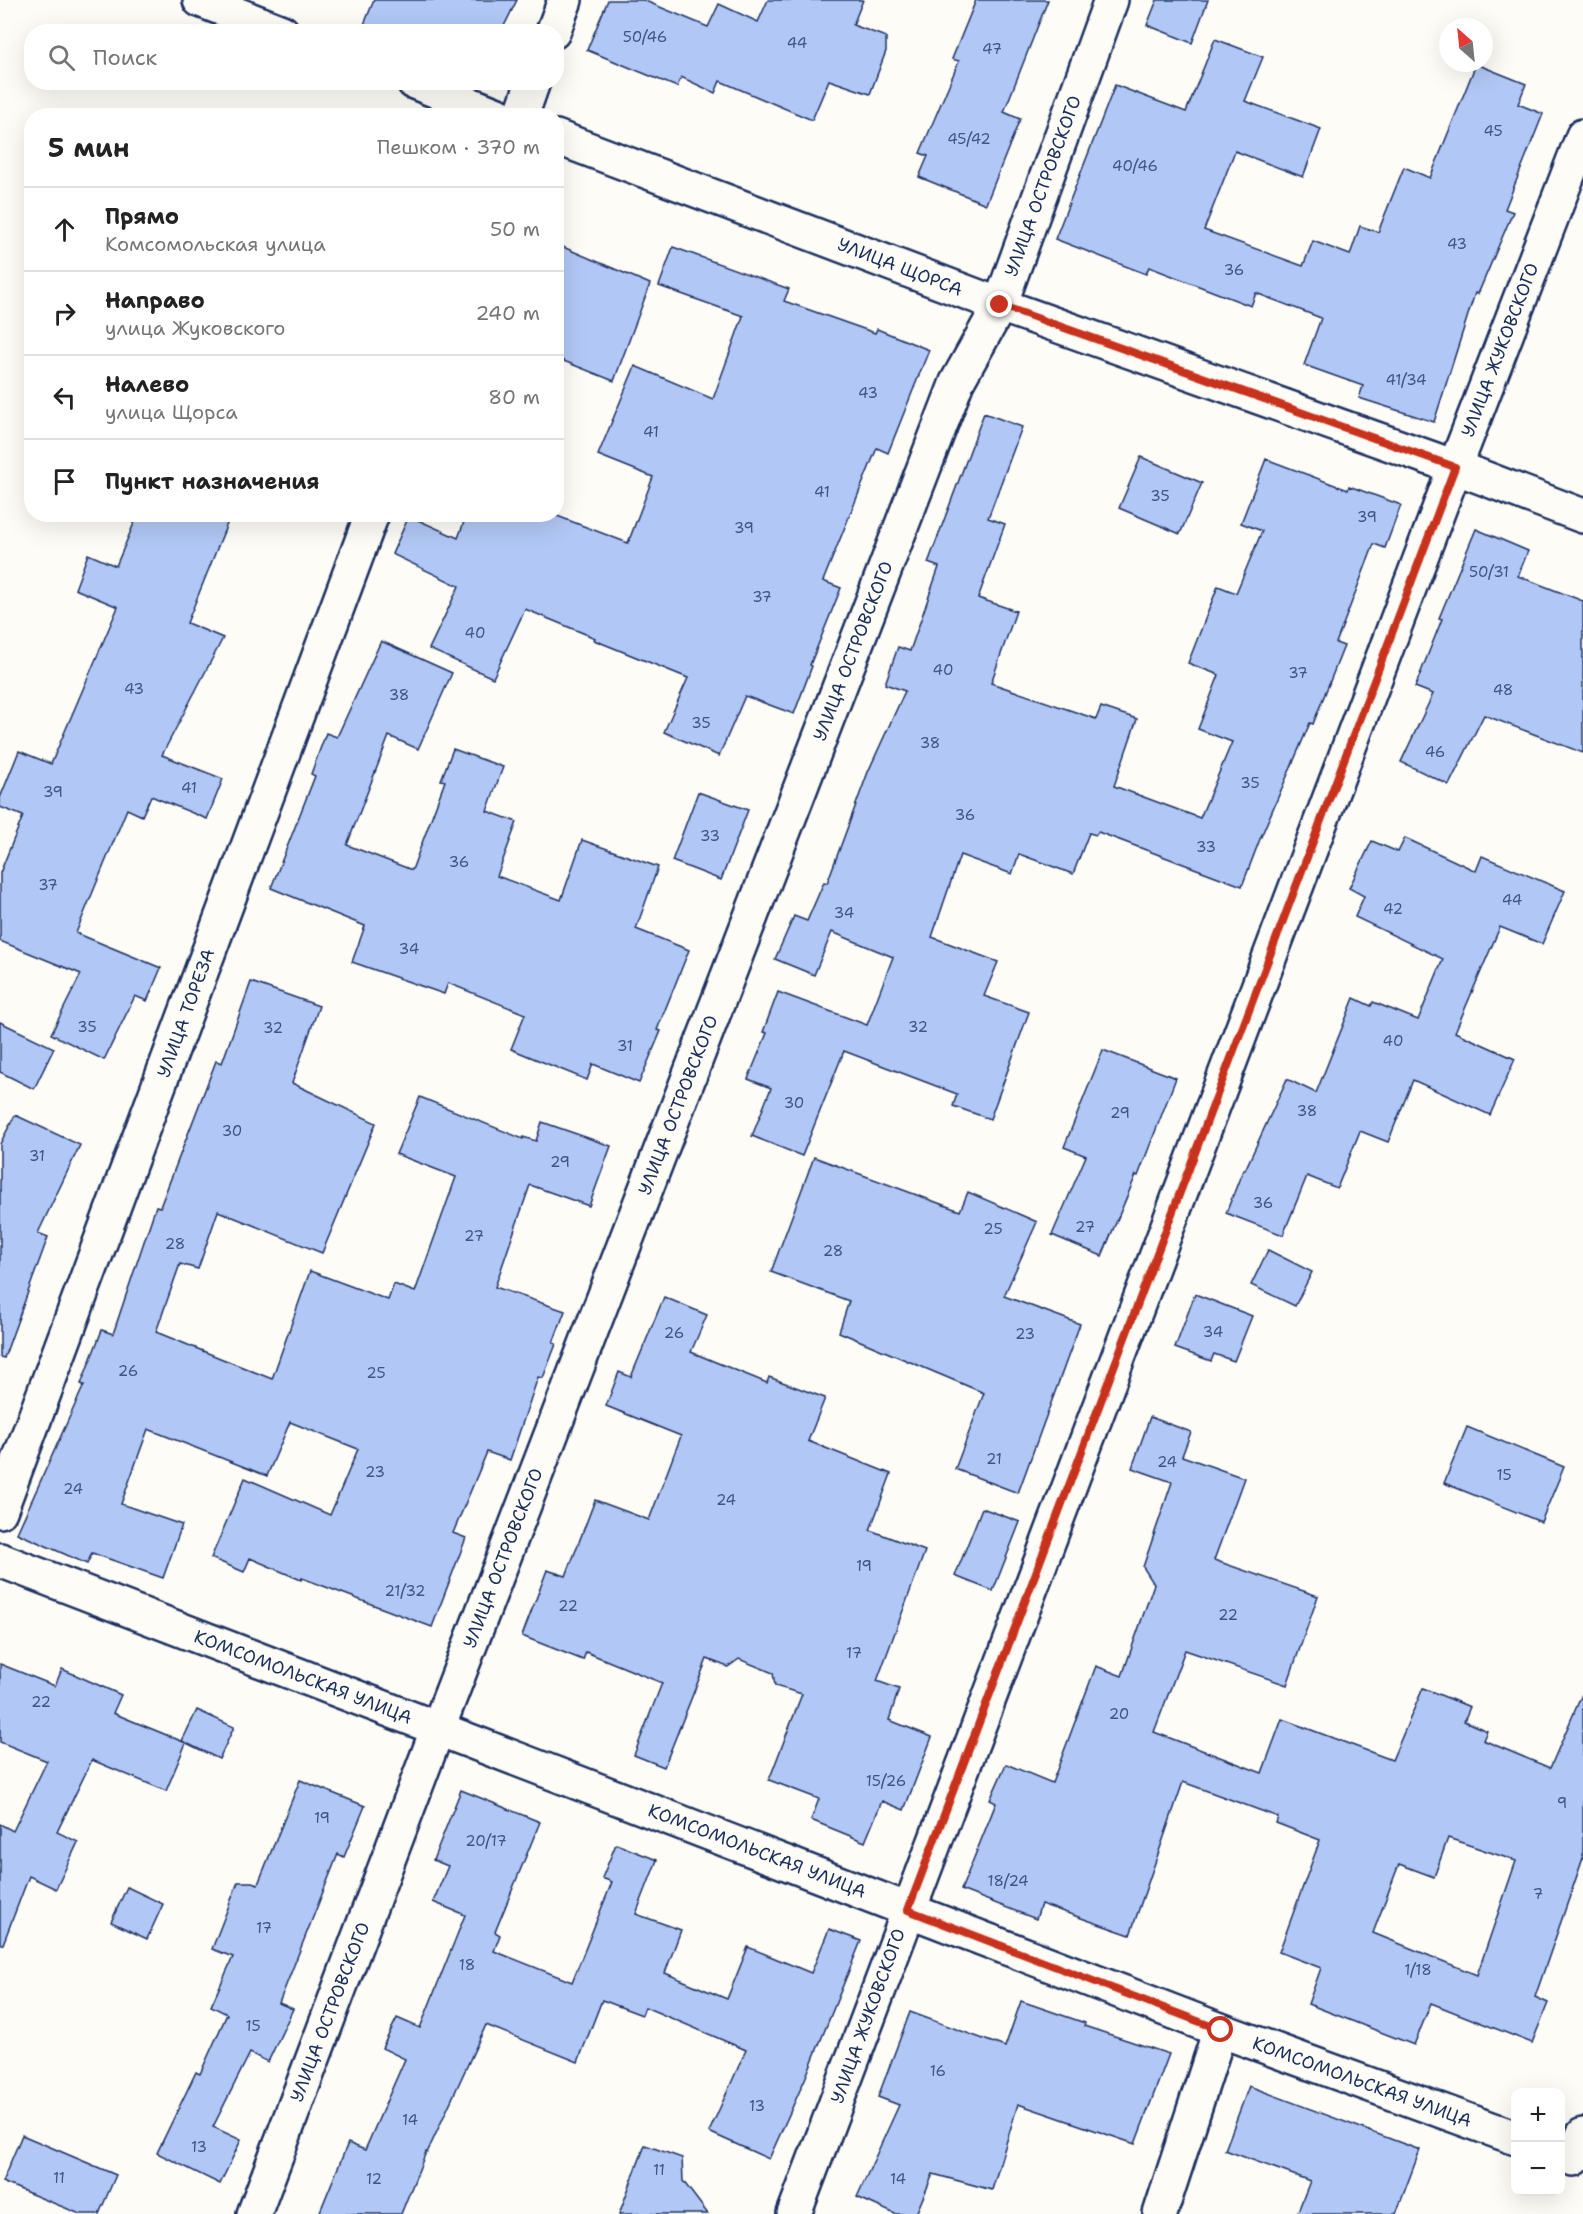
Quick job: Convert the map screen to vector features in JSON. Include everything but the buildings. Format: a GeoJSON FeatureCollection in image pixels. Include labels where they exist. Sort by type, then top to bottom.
{"type":"FeatureCollection","features":[{"type":"Feature","properties":{"kind":"street"},"geometry":{"type":"LineString","coordinates":[[200,0],[262,24]]}},
{"type":"Feature","properties":{"kind":"street"},"geometry":{"type":"LineString","coordinates":[[556,24],[565,0]]}},
{"type":"Feature","properties":{"kind":"street","name":"УЛИЦА ОСТРОВСКОГО"},"geometry":{"type":"LineString","coordinates":[[254,2214],[438,1728],[957,382],[1000,305],[1111,0]]}},
{"type":"Feature","properties":{"kind":"street"},"geometry":{"type":"LineString","coordinates":[[434,90],[480,108]]}},
{"type":"Feature","properties":{"kind":"street"},"geometry":{"type":"LineString","coordinates":[[524,108],[530,90]]}},
{"type":"Feature","properties":{"kind":"street","name":"УЛИЦА ЖУКОВСКОГО"},"geometry":{"type":"LineString","coordinates":[[794,2214],[1455,467],[1583,136]]}},
{"type":"Feature","properties":{"kind":"street","name":"УЛИЦА ЩОРСА"},"geometry":{"type":"LineString","coordinates":[[564,140],[1000,305],[1455,467],[1583,516]]}},
{"type":"Feature","properties":{"kind":"street","name":"УЛИЦА ТОРЕЗА"},"geometry":{"type":"LineString","coordinates":[[0,1511],[369,522]]}},
{"type":"Feature","properties":{"kind":"street","name":"КОМСОМОЛЬСКАЯ УЛИЦА"},"geometry":{"type":"LineString","coordinates":[[0,1560],[1221,2030],[1511,2137]]}},
{"type":"Feature","properties":{"kind":"street"},"geometry":{"type":"LineString","coordinates":[[1160,2214],[1221,2030]]}},
{"type":"Feature","properties":{"kind":"route"},"geometry":{"type":"LineString","coordinates":[[1000,305],[1455,467],[908,1910],[1221,2030]]}}]}
